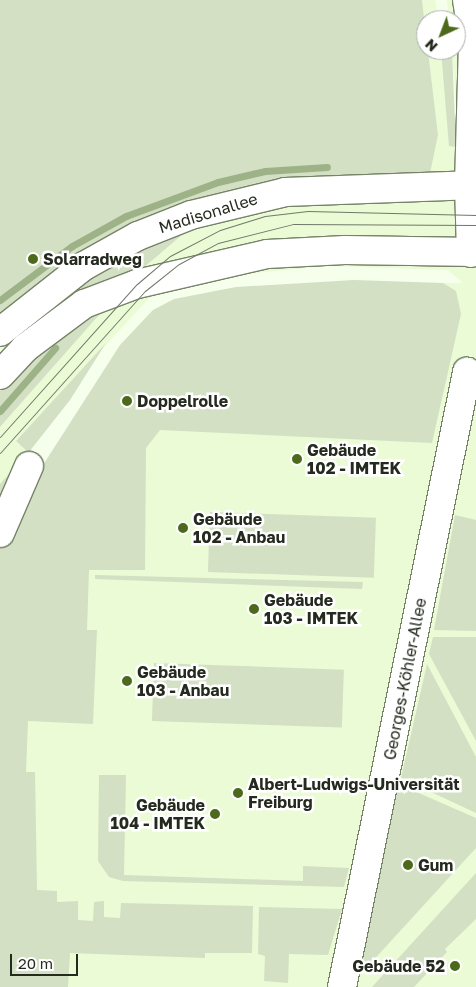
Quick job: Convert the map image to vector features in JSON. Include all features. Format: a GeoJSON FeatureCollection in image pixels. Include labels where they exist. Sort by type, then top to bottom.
{"type":"FeatureCollection","features":[{"type":"Feature","properties":{"kind":"main road"},"geometry":{"type":"LineString","coordinates":[[0,375],[25,348],[84,304],[137,284],[267,254],[345,250],[474,253],[475,51],[467,0]]}},
{"type":"Feature","properties":{"kind":"main road","name":"Madisonallee"},"geometry":{"type":"LineString","coordinates":[[0,332],[84,266],[138,236],[190,215],[285,192],[473,185]]}},
{"type":"Feature","properties":{"kind":"main road","name":"Georges-Köhler-Allee"},"geometry":{"type":"LineString","coordinates":[[342,987],[351,900],[383,734],[415,582],[467,372]]}},
{"type":"Feature","properties":{"kind":"main road"},"geometry":{"type":"LineString","coordinates":[[0,533],[29,466]]}},
{"type":"Feature","properties":{"kind":"shaded area"},"geometry":{"type":"Polygon","coordinates":[[[0,0],[422,0],[423,10],[416,10],[416,60],[429,60],[438,135],[430,173],[283,180],[183,203],[72,258],[0,313],[0,0]]]}},
{"type":"Feature","properties":{"kind":"shaded area"},"geometry":{"type":"Polygon","coordinates":[[[422,0],[435,0],[436,10],[423,10],[422,0]]]}},
{"type":"Feature","properties":{"kind":"shaded area","name":"Albert-Ludwigs-Universität Freiburg"},"geometry":{"type":"Polygon","coordinates":[[[447,0],[476,0],[476,987],[0,987],[33,492],[443,283],[463,283],[448,270],[328,266],[234,275],[157,290],[16,441],[29,452],[0,484],[0,427],[106,307],[0,391],[0,357],[77,295],[0,350],[0,313],[72,258],[183,203],[283,180],[429,174],[438,135],[429,60],[443,60],[458,136],[453,60],[466,60],[466,10],[448,10],[447,0]],[[188,230],[141,249],[78,294],[142,269],[188,230]]]}},
{"type":"Feature","properties":{"kind":"shaded area"},"geometry":{"type":"Polygon","coordinates":[[[442,60],[452,60],[456,147],[449,146],[442,60]]]}},
{"type":"Feature","properties":{"kind":"shaded area"},"geometry":{"type":"Polygon","coordinates":[[[189,229],[142,269],[78,294],[0,357],[8,341],[103,268],[189,229]]]}},
{"type":"Feature","properties":{"kind":"shaded area"},"geometry":{"type":"Polygon","coordinates":[[[354,280],[443,283],[456,291],[461,314],[432,443],[160,430],[146,448],[145,570],[89,570],[87,630],[97,630],[93,724],[28,721],[26,772],[35,772],[37,890],[57,891],[57,902],[78,901],[78,920],[93,921],[94,902],[104,901],[104,917],[120,918],[121,903],[253,906],[252,953],[205,953],[205,958],[70,953],[68,987],[0,987],[0,484],[28,452],[16,441],[106,343],[70,400],[29,452],[43,465],[120,345],[153,310],[174,299],[236,287],[354,280]]]}},
{"type":"Feature","properties":{"kind":"shaded area"},"geometry":{"type":"Polygon","coordinates":[[[106,307],[0,427],[0,391],[7,383],[77,323],[106,307]]]}},
{"type":"Feature","properties":{"kind":"shaded area"},"geometry":{"type":"Polygon","coordinates":[[[210,512],[376,518],[374,578],[208,572],[210,512]]]}},
{"type":"Feature","properties":{"kind":"shaded area"},"geometry":{"type":"Polygon","coordinates":[[[455,515],[476,520],[476,631],[434,630],[455,515]]]}},
{"type":"Feature","properties":{"kind":"shaded area"},"geometry":{"type":"Polygon","coordinates":[[[95,575],[363,582],[362,589],[95,579],[95,575]]]}},
{"type":"Feature","properties":{"kind":"shaded area"},"geometry":{"type":"Polygon","coordinates":[[[433,637],[476,637],[476,741],[429,654],[433,637]]]}},
{"type":"Feature","properties":{"kind":"shaded area"},"geometry":{"type":"Polygon","coordinates":[[[154,663],[344,670],[342,728],[152,721],[154,663]]]}},
{"type":"Feature","properties":{"kind":"shaded area"},"geometry":{"type":"Polygon","coordinates":[[[427,664],[476,757],[476,813],[401,778],[427,664]]]}},
{"type":"Feature","properties":{"kind":"shaded area"},"geometry":{"type":"Polygon","coordinates":[[[99,775],[126,775],[124,875],[303,881],[303,866],[349,868],[344,887],[123,881],[109,877],[98,861],[99,775]]]}},
{"type":"Feature","properties":{"kind":"shaded area"},"geometry":{"type":"Polygon","coordinates":[[[398,784],[476,818],[476,848],[359,976],[398,784]]]}},
{"type":"Feature","properties":{"kind":"shaded area"},"geometry":{"type":"Polygon","coordinates":[[[476,873],[476,919],[445,949],[447,952],[414,987],[372,987],[476,873]]]}},
{"type":"Feature","properties":{"kind":"shaded area"},"geometry":{"type":"Polygon","coordinates":[[[259,907],[342,909],[328,955],[289,954],[288,983],[264,981],[265,956],[258,954],[259,907]]]}},
{"type":"Feature","properties":{"kind":"waterway"},"geometry":{"type":"LineString","coordinates":[[0,300],[72,246],[126,216],[218,182],[265,171],[327,167]]}},
{"type":"Feature","properties":{"kind":"waterway"},"geometry":{"type":"LineString","coordinates":[[0,411],[55,348]]}},
{"type":"Feature","properties":{"kind":"tram line"},"geometry":{"type":"LineString","coordinates":[[0,437],[137,284],[170,256],[220,230],[265,216],[308,211],[476,215]]}},
{"type":"Feature","properties":{"kind":"tram line"},"geometry":{"type":"LineString","coordinates":[[0,453],[145,291],[179,264],[218,243],[293,224],[476,225]]}},
{"type":"Feature","properties":{"kind":"place","name":"Solarradweg"},"geometry":{"type":"Point","coordinates":[33,259]}},
{"type":"Feature","properties":{"kind":"place","name":"Doppelrolle"},"geometry":{"type":"Point","coordinates":[127,401]}},
{"type":"Feature","properties":{"kind":"place","name":"Gebäude 102 - IMTEK"},"geometry":{"type":"Point","coordinates":[297,459]}},
{"type":"Feature","properties":{"kind":"place","name":"Gebäude 102 - Anbau"},"geometry":{"type":"Point","coordinates":[183,528]}},
{"type":"Feature","properties":{"kind":"place","name":"Gebäude 103 - IMTEK"},"geometry":{"type":"Point","coordinates":[254,609]}},
{"type":"Feature","properties":{"kind":"place","name":"Gebäude 103 - Anbau"},"geometry":{"type":"Point","coordinates":[127,681]}},
{"type":"Feature","properties":{"kind":"place","name":"Albert-Ludwigs-Universität Freiburg"},"geometry":{"type":"Point","coordinates":[238,793]}},
{"type":"Feature","properties":{"kind":"place","name":"Gebäude 104 - IMTEK"},"geometry":{"type":"Point","coordinates":[215,814]}},
{"type":"Feature","properties":{"kind":"place","name":"Gum"},"geometry":{"type":"Point","coordinates":[408,865]}},
{"type":"Feature","properties":{"kind":"place","name":"Gebäude 52"},"geometry":{"type":"Point","coordinates":[455,966]}}]}
